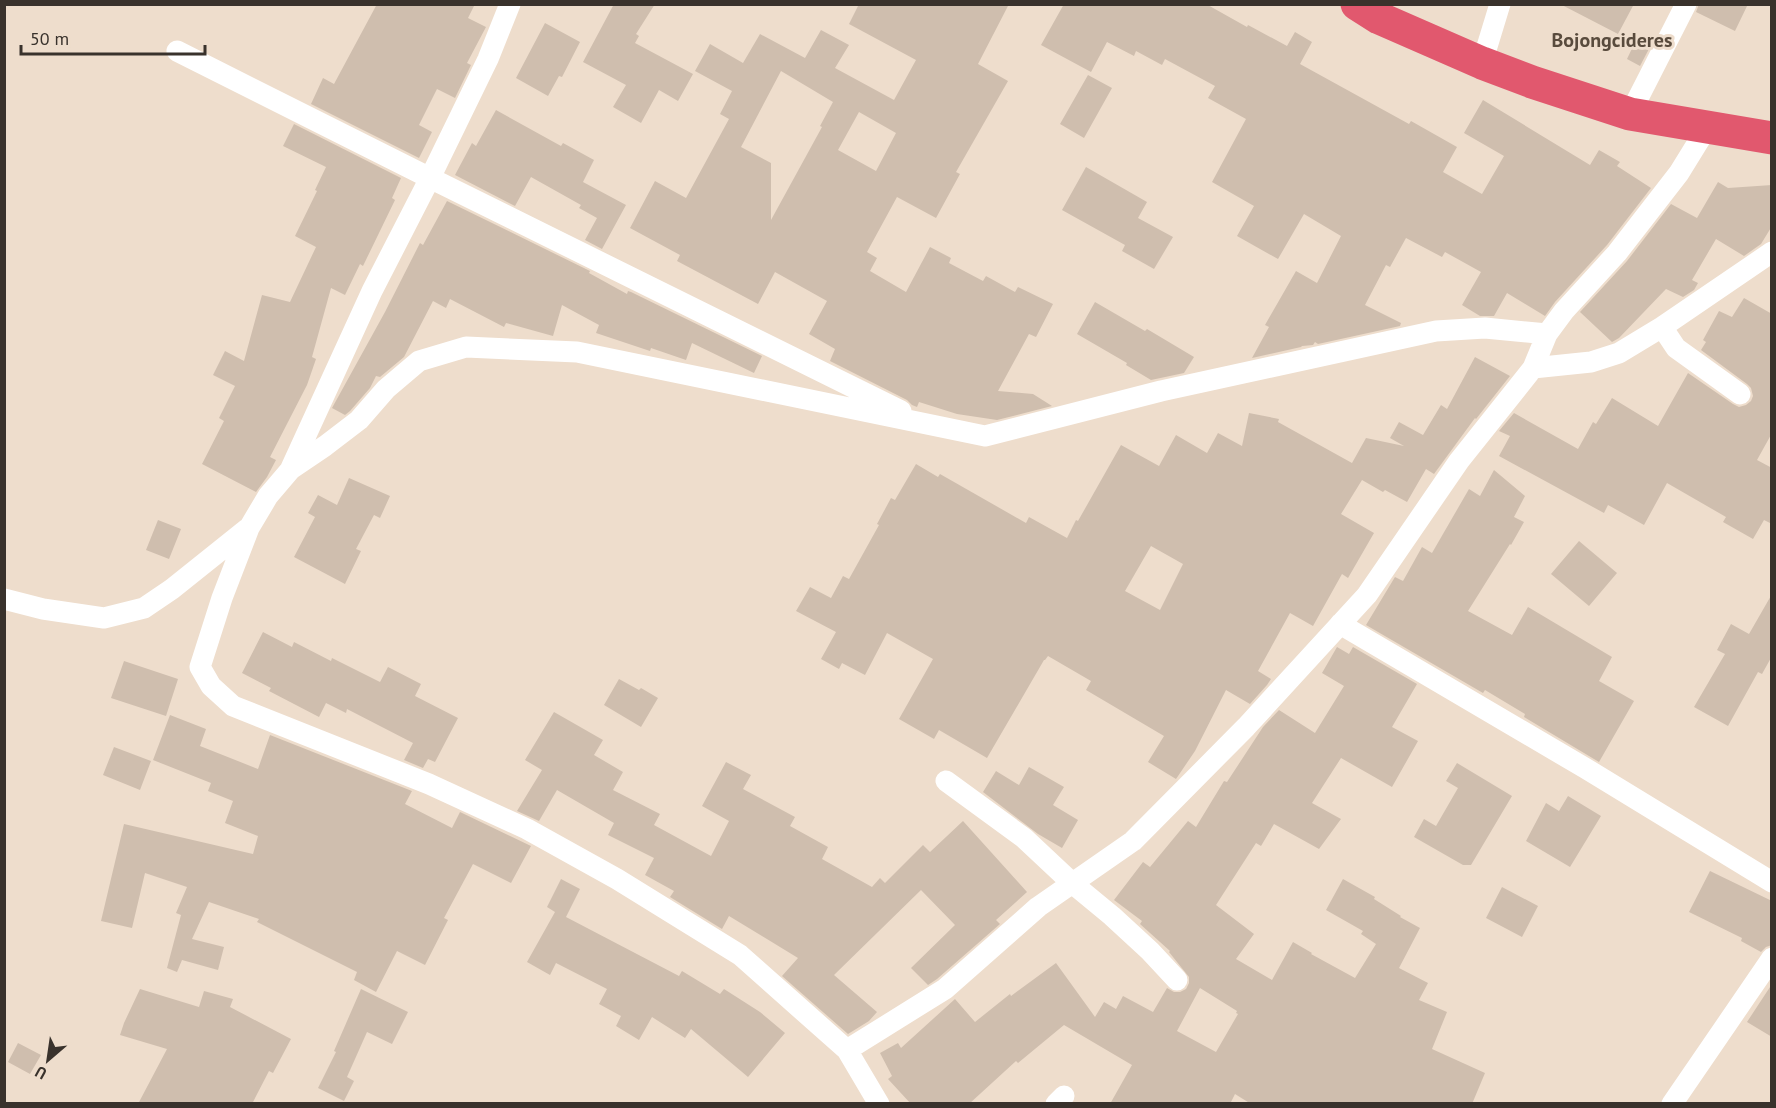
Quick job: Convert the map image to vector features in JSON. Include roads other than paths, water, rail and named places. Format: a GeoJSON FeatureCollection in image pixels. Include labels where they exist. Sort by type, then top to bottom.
{"type":"FeatureCollection","features":[{"type":"Feature","properties":{"kind":"highway"},"geometry":{"type":"LineString","coordinates":[[1357,4],[1379,18],[1482,63],[1630,114],[1772,138]]}},
{"type":"Feature","properties":{"kind":"street"},"geometry":{"type":"LineString","coordinates":[[510,4],[488,59],[372,291],[291,468],[268,496],[249,528],[222,598],[200,667],[211,686],[233,706],[429,784],[537,834],[617,879],[740,955],[848,1050],[879,1104]]}},
{"type":"Feature","properties":{"kind":"street"},"geometry":{"type":"LineString","coordinates":[[1482,63],[1500,4]]}},
{"type":"Feature","properties":{"kind":"street"},"geometry":{"type":"LineString","coordinates":[[1630,114],[1686,4]]}},
{"type":"Feature","properties":{"kind":"street"},"geometry":{"type":"LineString","coordinates":[[177,51],[927,424]]}},
{"type":"Feature","properties":{"kind":"street"},"geometry":{"type":"LineString","coordinates":[[848,1050],[945,989],[1038,907],[1133,841],[1246,727],[1367,595],[1460,461],[1533,368],[1547,334],[1617,253],[1678,173],[1708,126]]}},
{"type":"Feature","properties":{"kind":"street"},"geometry":{"type":"LineString","coordinates":[[1533,368],[1591,362],[1620,353],[1772,252]]}},
{"type":"Feature","properties":{"kind":"street"},"geometry":{"type":"LineString","coordinates":[[1662,327],[1676,348],[1740,393]]}},
{"type":"Feature","properties":{"kind":"street"},"geometry":{"type":"LineString","coordinates":[[291,468],[359,420],[386,389],[419,361],[466,347],[577,352],[985,436],[1161,392],[1436,331],[1485,328],[1547,334]]}},
{"type":"Feature","properties":{"kind":"street"},"geometry":{"type":"LineString","coordinates":[[4,599],[43,609],[104,618],[144,608],[172,590],[249,528]]}},
{"type":"Feature","properties":{"kind":"street"},"geometry":{"type":"LineString","coordinates":[[1340,624],[1585,768],[1772,882]]}},
{"type":"Feature","properties":{"kind":"street"},"geometry":{"type":"LineString","coordinates":[[946,781],[1024,838],[1150,951],[1177,980]]}},
{"type":"Feature","properties":{"kind":"street"},"geometry":{"type":"LineString","coordinates":[[1672,1104],[1769,967]]}},
{"type":"Feature","properties":{"kind":"district","name":"Bojongcideres"},"geometry":{"type":"Point","coordinates":[1612,40]}}]}
